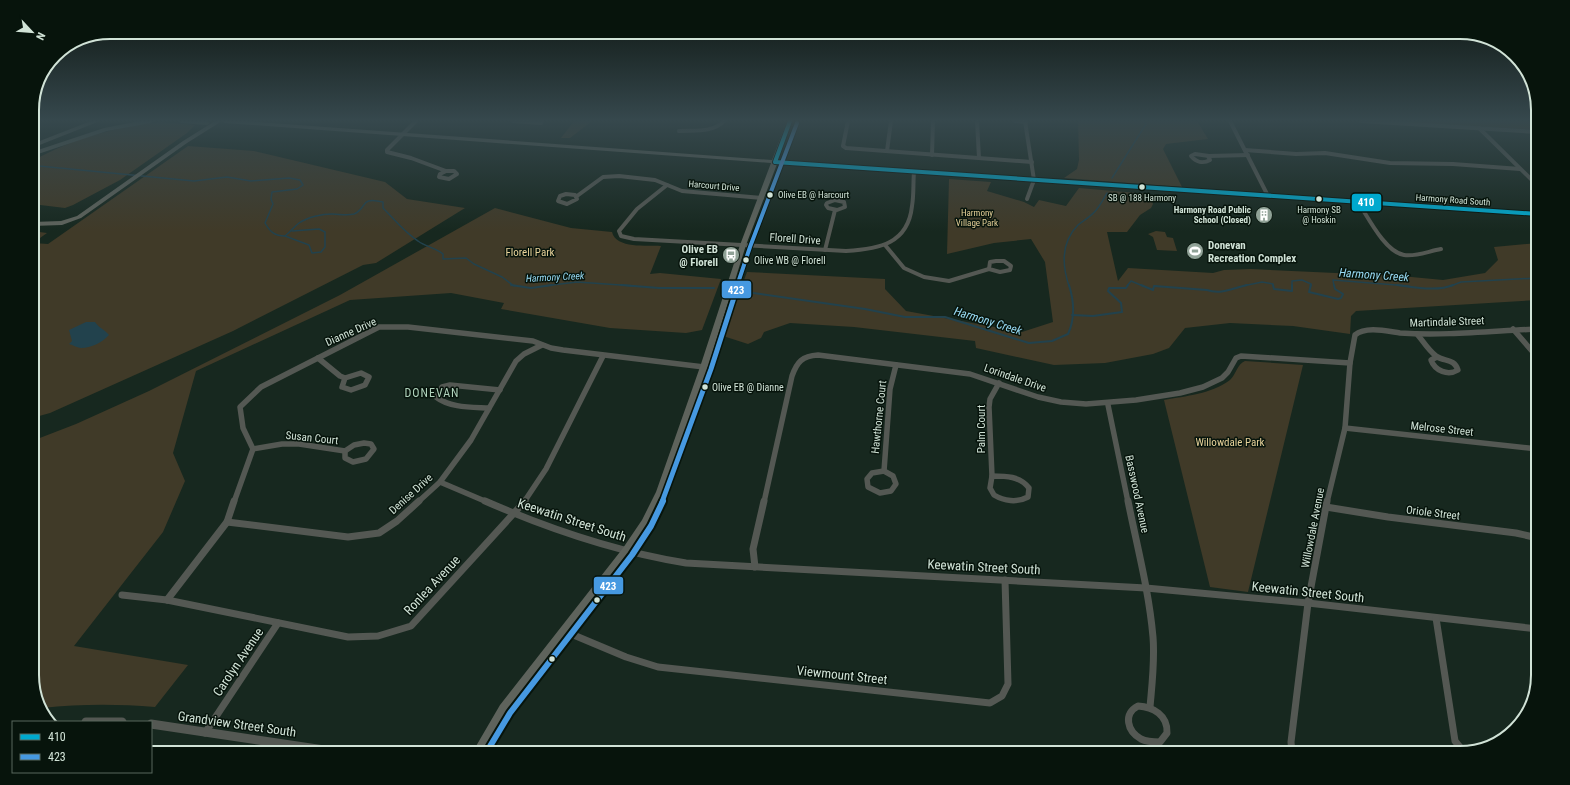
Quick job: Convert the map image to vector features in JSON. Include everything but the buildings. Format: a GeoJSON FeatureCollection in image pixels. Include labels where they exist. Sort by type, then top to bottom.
{"type":"FeatureCollection","features":[{"type":"Feature","properties":{"kind":"main road"},"geometry":{"type":"LineString","coordinates":[[39,224],[53,224],[70,221],[79,217],[163,158]]}},
{"type":"Feature","properties":{"kind":"main road","name":"Harmony Road South"},"geometry":{"type":"LineString","coordinates":[[717,158],[1531,214]]}},
{"type":"Feature","properties":{"kind":"main road"},"geometry":{"type":"LineString","coordinates":[[482,746],[504,709],[626,551],[645,522],[660,492],[704,367],[743,245],[777,158]]}},
{"type":"Feature","properties":{"kind":"street"},"geometry":{"type":"LineString","coordinates":[[408,158],[425,162],[446,171]]}},
{"type":"Feature","properties":{"kind":"street"},"geometry":{"type":"LineString","coordinates":[[975,158],[1032,162]]}},
{"type":"Feature","properties":{"kind":"street"},"geometry":{"type":"LineString","coordinates":[[1026,199],[1034,180],[1031,158]]}},
{"type":"Feature","properties":{"kind":"street"},"geometry":{"type":"LineString","coordinates":[[1249,158],[1268,196]]}},
{"type":"Feature","properties":{"kind":"street"},"geometry":{"type":"LineString","coordinates":[[1355,158],[1390,163],[1452,164],[1520,169]]}},
{"type":"Feature","properties":{"kind":"street"},"geometry":{"type":"LineString","coordinates":[[1509,158],[1531,179]]}},
{"type":"Feature","properties":{"kind":"street","name":"Florell Drive"},"geometry":{"type":"LineString","coordinates":[[667,185],[637,209],[619,231],[621,236],[634,239],[837,251],[862,250],[885,245],[901,235],[908,226],[912,207],[914,172]]}},
{"type":"Feature","properties":{"kind":"street","name":"Harcourt Drive"},"geometry":{"type":"LineString","coordinates":[[577,196],[603,177],[619,176],[655,180],[682,191],[762,198]]}},
{"type":"Feature","properties":{"kind":"street"},"geometry":{"type":"LineString","coordinates":[[1358,202],[1382,238],[1395,252],[1404,255],[1441,249]]}},
{"type":"Feature","properties":{"kind":"street"},"geometry":{"type":"LineString","coordinates":[[825,250],[835,210]]}},
{"type":"Feature","properties":{"kind":"street"},"geometry":{"type":"LineString","coordinates":[[885,245],[904,268],[924,277],[950,281],[989,269]]}},
{"type":"Feature","properties":{"kind":"street","name":"Dianne Drive"},"geometry":{"type":"LineString","coordinates":[[252,449],[243,428],[240,407],[262,387],[379,327],[408,327],[533,341],[542,345],[563,350],[704,367]]}},
{"type":"Feature","properties":{"kind":"street"},"geometry":{"type":"LineString","coordinates":[[1513,329],[1531,350]]}},
{"type":"Feature","properties":{"kind":"street","name":"Martindale Street"},"geometry":{"type":"LineString","coordinates":[[1357,332],[1370,330],[1417,334],[1531,329]]}},
{"type":"Feature","properties":{"kind":"street","name":"Willowdale Avenue"},"geometry":{"type":"LineString","coordinates":[[1291,746],[1308,603],[1326,507],[1345,428],[1350,362],[1355,335],[1357,332]]}},
{"type":"Feature","properties":{"kind":"street"},"geometry":{"type":"LineString","coordinates":[[1417,334],[1437,357],[1450,360],[1456,365],[1458,370],[1454,373],[1449,373],[1436,368],[1431,360],[1437,357]]}},
{"type":"Feature","properties":{"kind":"street","name":"Denise Drive"},"geometry":{"type":"LineString","coordinates":[[226,522],[348,537],[379,533],[397,521],[440,482],[467,446],[516,361],[524,354],[542,345]]}},
{"type":"Feature","properties":{"kind":"street","name":"Lorindale Drive"},"geometry":{"type":"LineString","coordinates":[[755,567],[753,549],[792,376],[798,361],[806,356],[818,355],[970,374],[985,377],[1029,395],[1050,401],[1082,405],[1108,405],[1213,384],[1228,372],[1234,359],[1238,356],[1246,355],[1350,362]]}},
{"type":"Feature","properties":{"kind":"street","name":"Ronlea Avenue"},"geometry":{"type":"LineString","coordinates":[[122,595],[167,600],[278,624],[348,637],[378,636],[411,626],[524,503],[546,469],[603,356]]}},
{"type":"Feature","properties":{"kind":"street"},"geometry":{"type":"LineString","coordinates":[[318,358],[340,376],[345,378]]}},
{"type":"Feature","properties":{"kind":"street","name":"Hawthorne Court"},"geometry":{"type":"LineString","coordinates":[[884,471],[890,390],[896,365]]}},
{"type":"Feature","properties":{"kind":"street"},"geometry":{"type":"LineString","coordinates":[[362,373],[365,373],[369,377],[368,383],[364,386],[351,390],[347,390],[342,386],[345,378],[352,374],[362,373]]}},
{"type":"Feature","properties":{"kind":"street","name":"Palm Court"},"geometry":{"type":"LineString","coordinates":[[992,476],[1009,477],[1022,480],[1029,488],[1028,497],[1019,500],[1001,498],[992,493],[990,488],[992,476],[989,407],[990,399],[998,383]]}},
{"type":"Feature","properties":{"kind":"street"},"geometry":{"type":"LineString","coordinates":[[489,408],[448,403],[438,400],[436,396],[442,387],[450,385],[500,390]]}},
{"type":"Feature","properties":{"kind":"street","name":"Basswood Avenue"},"geometry":{"type":"LineString","coordinates":[[1108,405],[1146,588],[1154,637],[1154,666],[1150,708]]}},
{"type":"Feature","properties":{"kind":"street","name":"Melrose Street"},"geometry":{"type":"LineString","coordinates":[[1345,428],[1531,448]]}},
{"type":"Feature","properties":{"kind":"street","name":"Susan Court"},"geometry":{"type":"LineString","coordinates":[[252,449],[282,444],[299,444],[345,452],[362,442],[371,444],[374,449],[372,455],[368,458],[354,463],[345,458],[345,452]]}},
{"type":"Feature","properties":{"kind":"street"},"geometry":{"type":"LineString","coordinates":[[167,600],[226,522],[252,449]]}},
{"type":"Feature","properties":{"kind":"street"},"geometry":{"type":"LineString","coordinates":[[884,471],[893,476],[896,480],[893,490],[885,494],[875,492],[868,487],[867,479],[872,473],[884,471]]}},
{"type":"Feature","properties":{"kind":"street","name":"Keewatin Street South"},"geometry":{"type":"LineString","coordinates":[[440,482],[514,514],[626,551],[686,563],[1146,588],[1308,603],[1531,628]]}},
{"type":"Feature","properties":{"kind":"street","name":"Oriole Street"},"geometry":{"type":"LineString","coordinates":[[1326,507],[1388,517],[1516,533],[1531,536]]}},
{"type":"Feature","properties":{"kind":"street","name":"Viewmount Street"},"geometry":{"type":"LineString","coordinates":[[564,631],[626,657],[658,667],[990,703],[999,701],[1006,695],[1008,684],[1005,580]]}},
{"type":"Feature","properties":{"kind":"street"},"geometry":{"type":"LineString","coordinates":[[1436,618],[1455,741],[1459,746]]}},
{"type":"Feature","properties":{"kind":"street","name":"Carolyn Avenue"},"geometry":{"type":"LineString","coordinates":[[204,733],[278,624]]}},
{"type":"Feature","properties":{"kind":"street"},"geometry":{"type":"LineString","coordinates":[[1138,706],[1150,708],[1162,716],[1166,722],[1167,734],[1160,742],[1147,742],[1140,739],[1128,723],[1130,712],[1133,708],[1138,706]]}},
{"type":"Feature","properties":{"kind":"street","name":"Grandview Street South"},"geometry":{"type":"LineString","coordinates":[[152,724],[295,746]]}},
{"type":"Feature","properties":{"kind":"green space"},"geometry":{"type":"Polygon","coordinates":[[[39,158],[152,158],[120,180],[65,208],[39,205],[39,158]]]}},
{"type":"Feature","properties":{"kind":"green space"},"geometry":{"type":"Polygon","coordinates":[[[171,158],[282,158],[385,182],[407,199],[465,208],[376,263],[363,265],[233,331],[50,413],[39,416],[39,243],[48,244],[171,158]]]}},
{"type":"Feature","properties":{"kind":"green space"},"geometry":{"type":"Polygon","coordinates":[[[1079,158],[1167,158],[1182,187],[1064,178],[1077,169],[1079,158]]]}},
{"type":"Feature","properties":{"kind":"green space","name":"Harmony Village Park"},"geometry":{"type":"Polygon","coordinates":[[[949,179],[991,182],[987,191],[1024,202],[1034,207],[1039,200],[1066,206],[1079,188],[1149,194],[1153,204],[1151,208],[1140,215],[1127,232],[1107,232],[1118,281],[1128,268],[1213,273],[1224,270],[1251,269],[1401,276],[1443,280],[1485,273],[1498,260],[1494,247],[1531,244],[1531,300],[1356,311],[1351,316],[1350,334],[1293,326],[1230,323],[1185,328],[1169,348],[1153,354],[1105,363],[1054,365],[976,348],[975,341],[854,327],[790,323],[764,332],[761,338],[748,344],[723,336],[747,272],[885,279],[885,289],[906,311],[1022,332],[1053,322],[1045,262],[1031,239],[994,243],[947,254],[949,179]]]}},
{"type":"Feature","properties":{"kind":"green space","name":"Florell Park"},"geometry":{"type":"Polygon","coordinates":[[[495,208],[571,228],[612,232],[619,241],[626,244],[661,246],[650,274],[660,273],[721,279],[702,330],[686,333],[610,328],[501,309],[504,303],[451,293],[350,300],[196,371],[173,453],[185,481],[163,532],[74,646],[188,665],[155,707],[98,705],[46,708],[40,689],[39,680],[39,438],[76,424],[149,391],[340,295],[495,208]]]}},
{"type":"Feature","properties":{"kind":"green space"},"geometry":{"type":"Polygon","coordinates":[[[1156,231],[1165,232],[1167,237],[1173,238],[1177,251],[1157,250],[1153,237],[1148,234],[1156,231]]]}},
{"type":"Feature","properties":{"kind":"green space"},"geometry":{"type":"Polygon","coordinates":[[[39,232],[47,233],[39,239],[39,232]]]}},
{"type":"Feature","properties":{"kind":"green space","name":"Willowdale Park"},"geometry":{"type":"Polygon","coordinates":[[[1242,362],[1303,365],[1248,592],[1210,587],[1164,400],[1198,394],[1223,385],[1232,378],[1242,362]]]}},
{"type":"Feature","properties":{"kind":"water"},"geometry":{"type":"Polygon","coordinates":[[[86,322],[95,322],[109,335],[93,346],[85,348],[80,348],[69,344],[72,341],[69,330],[86,322]]]}},
{"type":"Feature","properties":{"kind":"waterway"},"geometry":{"type":"LineString","coordinates":[[1112,178],[1125,158]]}},
{"type":"Feature","properties":{"kind":"waterway","name":"Harmony Creek"},"geometry":{"type":"LineString","coordinates":[[39,166],[194,181],[227,177],[251,181],[289,178],[300,180],[303,185],[297,189],[272,192],[271,199],[273,204],[265,223],[271,231],[278,235],[285,236]]}},
{"type":"Feature","properties":{"kind":"waterway"},"geometry":{"type":"LineString","coordinates":[[1069,286],[1064,262],[1064,254],[1068,239],[1078,225],[1095,211],[1107,193]]}},
{"type":"Feature","properties":{"kind":"waterway","name":"Harmony Creek"},"geometry":{"type":"LineString","coordinates":[[285,236],[299,223],[311,218],[328,214],[351,215],[358,212],[370,200],[383,202],[383,208],[404,230],[421,243],[443,254],[443,259],[466,258],[474,264],[502,277],[513,285]]}},
{"type":"Feature","properties":{"kind":"waterway"},"geometry":{"type":"LineString","coordinates":[[285,236],[309,245],[312,253],[321,252],[325,247],[325,232],[319,229],[292,231]]}},
{"type":"Feature","properties":{"kind":"waterway","name":"Harmony Creek"},"geometry":{"type":"LineString","coordinates":[[1451,286],[1461,282],[1531,278]]}},
{"type":"Feature","properties":{"kind":"waterway","name":"Harmony Creek"},"geometry":{"type":"LineString","coordinates":[[1273,285],[1274,289],[1292,291],[1292,281],[1302,280],[1311,284],[1310,286]]}},
{"type":"Feature","properties":{"kind":"waterway","name":"Harmony Creek"},"geometry":{"type":"LineString","coordinates":[[1334,286],[1333,280],[1398,285]]}},
{"type":"Feature","properties":{"kind":"waterway","name":"Harmony Creek"},"geometry":{"type":"LineString","coordinates":[[1127,286],[1131,281],[1143,286]]}},
{"type":"Feature","properties":{"kind":"waterway","name":"Harmony Creek"},"geometry":{"type":"LineString","coordinates":[[551,285],[577,282],[624,285]]}},
{"type":"Feature","properties":{"kind":"waterway","name":"Harmony Creek"},"geometry":{"type":"LineString","coordinates":[[1243,286],[1262,282],[1273,285]]}},
{"type":"Feature","properties":{"kind":"waterway","name":"Harmony Creek"},"geometry":{"type":"LineString","coordinates":[[513,285],[531,288],[551,285]]}},
{"type":"Feature","properties":{"kind":"waterway","name":"Harmony Creek"},"geometry":{"type":"LineString","coordinates":[[544,286],[551,285]]}},
{"type":"Feature","properties":{"kind":"waterway","name":"Harmony Creek"},"geometry":{"type":"LineString","coordinates":[[624,285],[635,286]]}},
{"type":"Feature","properties":{"kind":"waterway","name":"Harmony Creek"},"geometry":{"type":"LineString","coordinates":[[624,285],[659,288],[714,288]]}},
{"type":"Feature","properties":{"kind":"waterway"},"geometry":{"type":"LineString","coordinates":[[1069,285],[1072,297],[1073,315]]}},
{"type":"Feature","properties":{"kind":"waterway","name":"Harmony Creek"},"geometry":{"type":"LineString","coordinates":[[1073,315],[1093,316],[1122,312],[1121,303],[1108,291],[1109,288],[1126,288],[1128,285]]}},
{"type":"Feature","properties":{"kind":"waterway","name":"Harmony Creek"},"geometry":{"type":"LineString","coordinates":[[1141,285],[1153,290],[1154,286]]}},
{"type":"Feature","properties":{"kind":"waterway","name":"Harmony Creek"},"geometry":{"type":"LineString","coordinates":[[1243,286],[1247,285]]}},
{"type":"Feature","properties":{"kind":"waterway","name":"Harmony Creek"},"geometry":{"type":"LineString","coordinates":[[1311,285],[1309,292],[1338,299],[1341,298],[1343,294],[1335,289],[1334,285]]}},
{"type":"Feature","properties":{"kind":"waterway","name":"Harmony Creek"},"geometry":{"type":"LineString","coordinates":[[1398,285],[1409,286]]}},
{"type":"Feature","properties":{"kind":"waterway","name":"Harmony Creek"},"geometry":{"type":"LineString","coordinates":[[1398,285],[1433,289],[1453,285]]}},
{"type":"Feature","properties":{"kind":"waterway","name":"Harmony Creek"},"geometry":{"type":"LineString","coordinates":[[1154,286],[1217,292],[1243,286]]}},
{"type":"Feature","properties":{"kind":"waterway","name":"Harmony Creek"},"geometry":{"type":"LineString","coordinates":[[739,291],[865,309],[905,317],[945,317],[1029,343],[1052,341],[1068,334],[1073,315]]}},
{"type":"Feature","properties":{"kind":"transit line","name":"410"},"geometry":{"type":"LineString","coordinates":[[777,158],[775,162],[1531,214]]}},
{"type":"Feature","properties":{"kind":"transit line","name":"423"},"geometry":{"type":"LineString","coordinates":[[490,746],[510,713],[632,555],[651,526],[666,495],[711,369],[750,247],[784,158]]}},
{"type":"Feature","properties":{"kind":"place","name":"SB @ 188 Harmony"},"geometry":{"type":"Point","coordinates":[1142,187]}},
{"type":"Feature","properties":{"kind":"place","name":"Olive EB @ Harcourt"},"geometry":{"type":"Point","coordinates":[770,195]}},
{"type":"Feature","properties":{"kind":"place","name":"Harmony SB @ Hoskin"},"geometry":{"type":"Point","coordinates":[1319,199]}},
{"type":"Feature","properties":{"kind":"place","name":"Harmony Road Public School (Closed)"},"geometry":{"type":"Point","coordinates":[1264,215]}},
{"type":"Feature","properties":{"kind":"place","name":"Donevan Recreation Complex"},"geometry":{"type":"Point","coordinates":[1195,251]}},
{"type":"Feature","properties":{"kind":"place","name":"Olive EB @ Florell"},"geometry":{"type":"Point","coordinates":[731,255]}},
{"type":"Feature","properties":{"kind":"place","name":"Olive WB @ Florell"},"geometry":{"type":"Point","coordinates":[746,260]}},
{"type":"Feature","properties":{"kind":"place","name":"Olive EB @ Dianne"},"geometry":{"type":"Point","coordinates":[705,387]}},
{"type":"Feature","properties":{"kind":"district","name":"DONEVAN"},"geometry":{"type":"Point","coordinates":[432,393]}}]}
